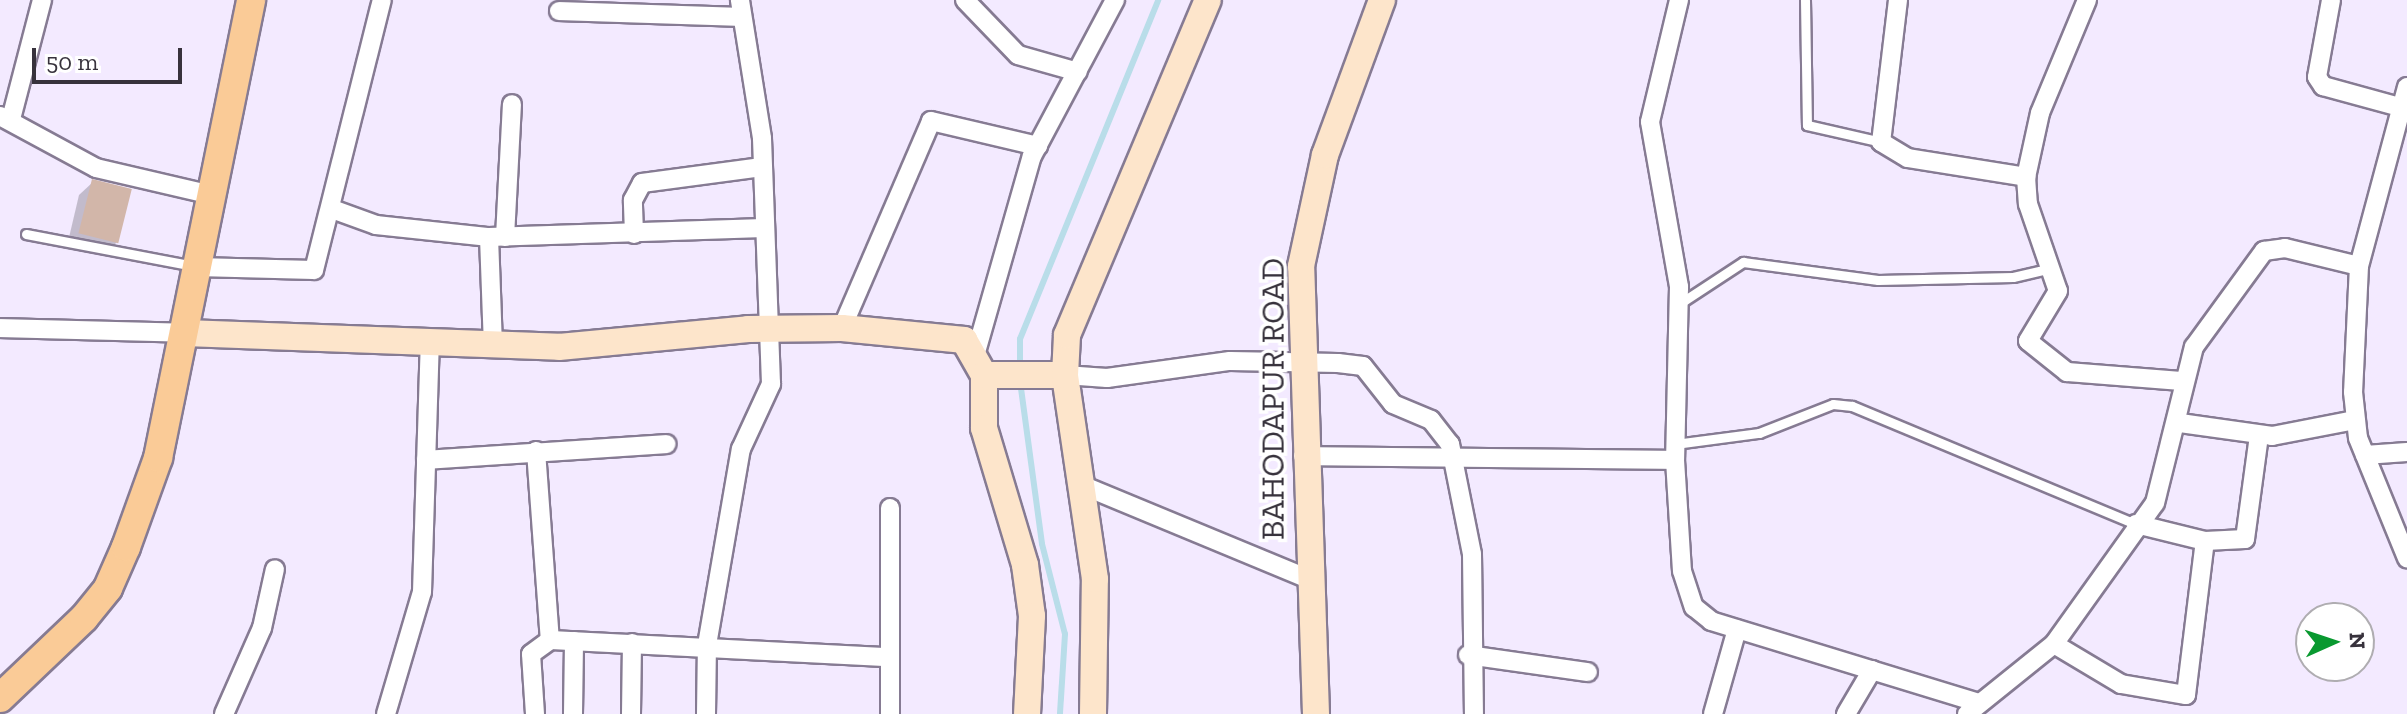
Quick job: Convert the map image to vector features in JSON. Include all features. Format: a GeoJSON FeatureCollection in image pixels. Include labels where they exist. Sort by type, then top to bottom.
{"type":"FeatureCollection","features":[{"type":"Feature","properties":{"kind":"main road"},"geometry":{"type":"LineString","coordinates":[[0,698],[108,588],[158,458],[251,0]]}},
{"type":"Feature","properties":{"kind":"street"},"geometry":{"type":"LineString","coordinates":[[42,0],[5,117],[80,162],[212,195]]}},
{"type":"Feature","properties":{"kind":"street"},"geometry":{"type":"LineString","coordinates":[[197,267],[314,270],[332,209],[382,0]]}},
{"type":"Feature","properties":{"kind":"street"},"geometry":{"type":"LineString","coordinates":[[965,0],[1018,55],[1078,72]]}},
{"type":"Feature","properties":{"kind":"street"},"geometry":{"type":"LineString","coordinates":[[1027,714],[1032,616],[1011,501],[984,428],[986,367],[1017,196],[1038,146],[1115,0]]}},
{"type":"Feature","properties":{"kind":"street"},"geometry":{"type":"LineString","coordinates":[[1093,714],[1095,579],[1084,486],[1055,375],[1091,269],[1208,0]]}},
{"type":"Feature","properties":{"kind":"street","name":"BAHODAPUR ROAD"},"geometry":{"type":"LineString","coordinates":[[1316,714],[1303,456],[1301,266],[1325,155],[1382,0]]}},
{"type":"Feature","properties":{"kind":"street"},"geometry":{"type":"LineString","coordinates":[[1679,0],[1650,122],[1679,304],[1675,452],[1682,571],[1694,607],[1737,629],[1872,670],[1972,708],[2054,644],[2136,524],[2160,495],[2180,423],[2182,381],[2194,347],[2264,251],[2285,248],[2359,266]]}},
{"type":"Feature","properties":{"kind":"street"},"geometry":{"type":"LineString","coordinates":[[1898,0],[1881,142],[1908,158],[2026,177]]}},
{"type":"Feature","properties":{"kind":"street"},"geometry":{"type":"LineString","coordinates":[[2087,0],[2040,113],[2026,177],[2028,204],[2051,268],[2056,302],[2029,333],[2032,350],[2067,372],[2182,381]]}},
{"type":"Feature","properties":{"kind":"street"},"geometry":{"type":"LineString","coordinates":[[2331,0],[2317,77],[2323,86],[2405,96],[2359,266],[2355,420],[2365,455],[2407,558]]}},
{"type":"Feature","properties":{"kind":"street"},"geometry":{"type":"LineString","coordinates":[[559,11],[741,9],[756,74],[771,384],[741,449],[707,645],[706,714]]}},
{"type":"Feature","properties":{"kind":"street"},"geometry":{"type":"LineString","coordinates":[[493,346],[497,237],[512,104]]}},
{"type":"Feature","properties":{"kind":"street"},"geometry":{"type":"LineString","coordinates":[[842,328],[931,121],[1038,146]]}},
{"type":"Feature","properties":{"kind":"street"},"geometry":{"type":"LineString","coordinates":[[634,234],[633,200],[642,183],[762,167]]}},
{"type":"Feature","properties":{"kind":"street"},"geometry":{"type":"LineString","coordinates":[[332,209],[376,225],[497,237],[764,228]]}},
{"type":"Feature","properties":{"kind":"street"},"geometry":{"type":"LineString","coordinates":[[0,328],[430,341],[493,346],[595,346],[770,328],[842,328],[955,336],[986,367],[1055,375],[1302,359],[1363,366],[1393,404],[1447,435],[1448,460],[1472,554],[1468,655],[1474,714]]}},
{"type":"Feature","properties":{"kind":"street"},"geometry":{"type":"LineString","coordinates":[[386,714],[422,592],[430,341]]}},
{"type":"Feature","properties":{"kind":"street"},"geometry":{"type":"LineString","coordinates":[[2180,423],[2259,436],[2355,420]]}},
{"type":"Feature","properties":{"kind":"street"},"geometry":{"type":"LineString","coordinates":[[2136,524],[2205,541],[2249,535],[2259,436]]}},
{"type":"Feature","properties":{"kind":"street"},"geometry":{"type":"LineString","coordinates":[[426,460],[666,444]]}},
{"type":"Feature","properties":{"kind":"street"},"geometry":{"type":"LineString","coordinates":[[536,451],[550,640]]}},
{"type":"Feature","properties":{"kind":"street"},"geometry":{"type":"LineString","coordinates":[[1303,456],[1448,460],[1675,452]]}},
{"type":"Feature","properties":{"kind":"street"},"geometry":{"type":"LineString","coordinates":[[2365,455],[2407,452]]}},
{"type":"Feature","properties":{"kind":"street"},"geometry":{"type":"LineString","coordinates":[[1084,486],[1309,579]]}},
{"type":"Feature","properties":{"kind":"street"},"geometry":{"type":"LineString","coordinates":[[890,508],[890,714]]}},
{"type":"Feature","properties":{"kind":"street"},"geometry":{"type":"LineString","coordinates":[[2054,644],[2121,684],[2186,695],[2205,541]]}},
{"type":"Feature","properties":{"kind":"street"},"geometry":{"type":"LineString","coordinates":[[224,714],[262,628],[275,569]]}},
{"type":"Feature","properties":{"kind":"street"},"geometry":{"type":"LineString","coordinates":[[1713,714],[1737,629]]}},
{"type":"Feature","properties":{"kind":"street"},"geometry":{"type":"LineString","coordinates":[[535,714],[531,654],[550,640],[707,645],[890,657]]}},
{"type":"Feature","properties":{"kind":"street"},"geometry":{"type":"LineString","coordinates":[[573,714],[574,641]]}},
{"type":"Feature","properties":{"kind":"street"},"geometry":{"type":"LineString","coordinates":[[631,714],[632,643]]}},
{"type":"Feature","properties":{"kind":"street"},"geometry":{"type":"LineString","coordinates":[[1468,655],[1588,672]]}},
{"type":"Feature","properties":{"kind":"street"},"geometry":{"type":"LineString","coordinates":[[1846,714],[1872,670]]}},
{"type":"Feature","properties":{"kind":"lane"},"geometry":{"type":"LineString","coordinates":[[1805,0],[1807,125],[1881,142]]}},
{"type":"Feature","properties":{"kind":"lane"},"geometry":{"type":"LineString","coordinates":[[26,234],[197,267]]}},
{"type":"Feature","properties":{"kind":"lane"},"geometry":{"type":"LineString","coordinates":[[1679,304],[1743,262],[1878,280],[2013,277],[2051,268]]}},
{"type":"Feature","properties":{"kind":"lane"},"geometry":{"type":"LineString","coordinates":[[1675,452],[1759,433],[1833,404],[1852,406],[2136,524]]}},
{"type":"Feature","properties":{"kind":"building"},"geometry":{"type":"Polygon","coordinates":[[[92,179],[132,189],[118,243],[78,233],[92,179]]]}},
{"type":"Feature","properties":{"kind":"waterway"},"geometry":{"type":"LineString","coordinates":[[1020,369],[1020,339],[1158,0]]}},
{"type":"Feature","properties":{"kind":"waterway"},"geometry":{"type":"LineString","coordinates":[[1020,381],[1042,544],[1065,634],[1060,714]]}}]}
